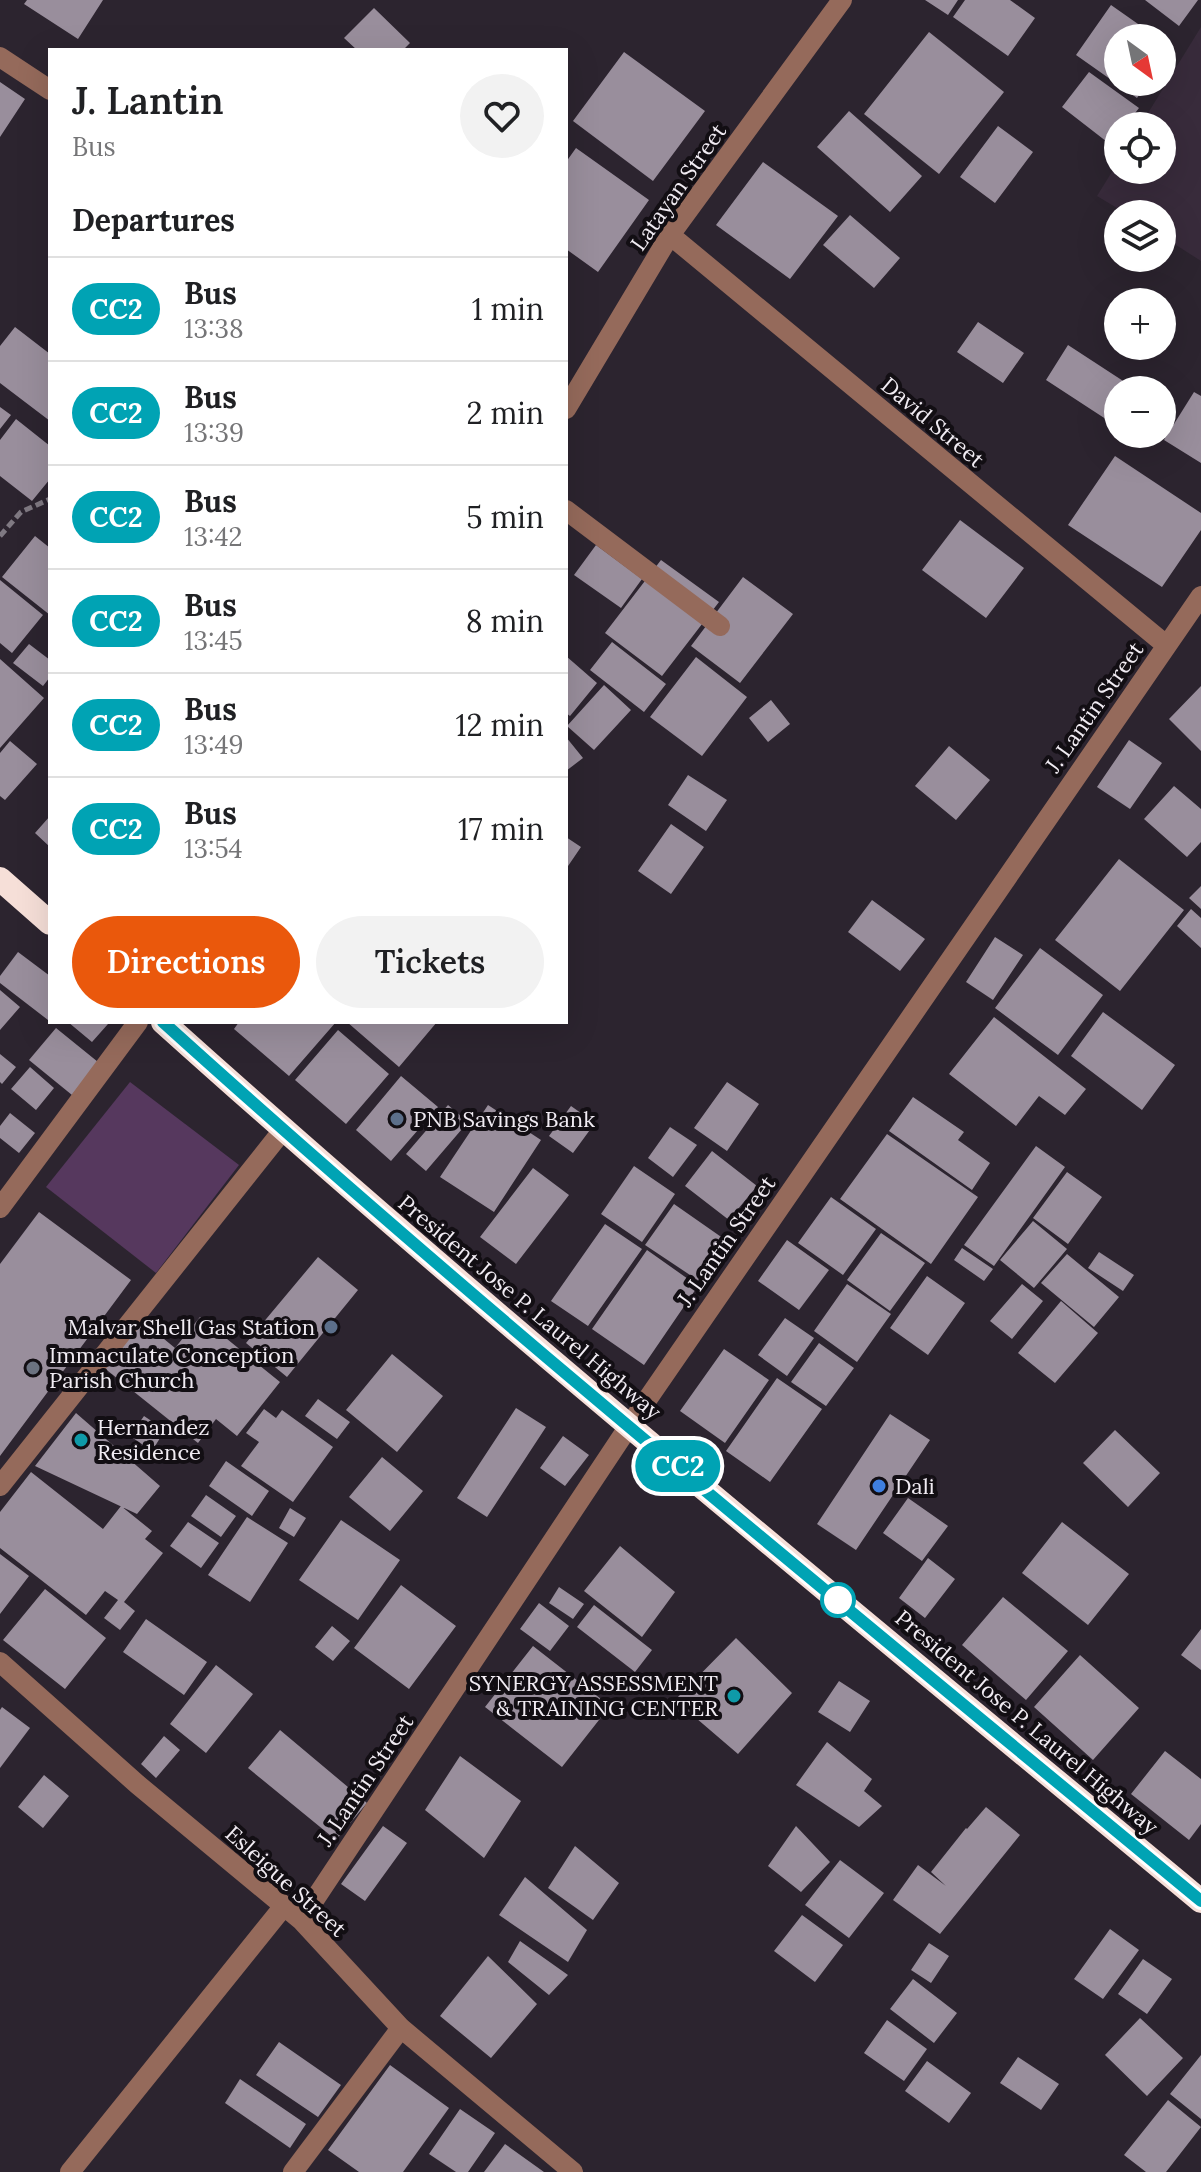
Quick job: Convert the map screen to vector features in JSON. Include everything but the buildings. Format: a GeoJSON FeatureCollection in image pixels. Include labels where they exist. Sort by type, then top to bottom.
{"type":"FeatureCollection","features":[{"type":"Feature","properties":{"kind":"highway"},"geometry":{"type":"LineString","coordinates":[[0,879],[48,921]]}},
{"type":"Feature","properties":{"kind":"highway","name":"President Jose P. Laurel Highway"},"geometry":{"type":"LineString","coordinates":[[165,1024],[283,1130],[629,1426],[1201,1901]]}},
{"type":"Feature","properties":{"kind":"street","name":"Latayan Street"},"geometry":{"type":"LineString","coordinates":[[568,405],[670,235],[842,0]]}},
{"type":"Feature","properties":{"kind":"street"},"geometry":{"type":"LineString","coordinates":[[0,57],[48,89]]}},
{"type":"Feature","properties":{"kind":"street","name":"David Street"},"geometry":{"type":"LineString","coordinates":[[670,235],[1166,645]]}},
{"type":"Feature","properties":{"kind":"street"},"geometry":{"type":"LineString","coordinates":[[568,512],[720,626]]}},
{"type":"Feature","properties":{"kind":"street","name":"J. Lantin Street"},"geometry":{"type":"LineString","coordinates":[[301,1920],[629,1426],[1201,596]]}},
{"type":"Feature","properties":{"kind":"street"},"geometry":{"type":"LineString","coordinates":[[0,1208],[137,1024]]}},
{"type":"Feature","properties":{"kind":"street"},"geometry":{"type":"LineString","coordinates":[[0,1486],[283,1130]]}},
{"type":"Feature","properties":{"kind":"street","name":"Esleigue Street"},"geometry":{"type":"LineString","coordinates":[[0,1662],[137,1784],[301,1920],[401,2028],[572,2172]]}},
{"type":"Feature","properties":{"kind":"street"},"geometry":{"type":"LineString","coordinates":[[70,2172],[284,1906]]}},
{"type":"Feature","properties":{"kind":"street"},"geometry":{"type":"LineString","coordinates":[[293,2172],[401,2028]]}},
{"type":"Feature","properties":{"kind":"path"},"geometry":{"type":"LineString","coordinates":[[0,536],[21,512],[48,500]]}},
{"type":"Feature","properties":{"kind":"shaded area"},"geometry":{"type":"Polygon","coordinates":[[[1201,27],[1201,261],[1176,245],[1176,200],[1104,200],[1097,196],[1104,184],[1176,184],[1176,112],[1149,112],[1158,96],[1176,96],[1176,68],[1201,27]]]}},
{"type":"Feature","properties":{"kind":"shaded area"},"geometry":{"type":"Polygon","coordinates":[[[130,1082],[239,1165],[156,1273],[46,1187],[130,1082]]]}},
{"type":"Feature","properties":{"kind":"bus line","name":"CC2"},"geometry":{"type":"LineString","coordinates":[[165,1024],[283,1130],[629,1426],[1201,1901]]}},
{"type":"Feature","properties":{"kind":"place","name":"PNB Savings Bank"},"geometry":{"type":"Point","coordinates":[397,1119]}},
{"type":"Feature","properties":{"kind":"place","name":"Malvar Shell Gas Station"},"geometry":{"type":"Point","coordinates":[331,1327]}},
{"type":"Feature","properties":{"kind":"place","name":"Immaculate Conception Parish Church"},"geometry":{"type":"Point","coordinates":[33,1368]}},
{"type":"Feature","properties":{"kind":"place","name":"Hernandez Residence"},"geometry":{"type":"Point","coordinates":[81,1440]}},
{"type":"Feature","properties":{"kind":"place","name":"Dali"},"geometry":{"type":"Point","coordinates":[879,1486]}},
{"type":"Feature","properties":{"kind":"place","name":"SYNERGY ASSESSMENT & TRAINING CENTER"},"geometry":{"type":"Point","coordinates":[734,1696]}}]}
